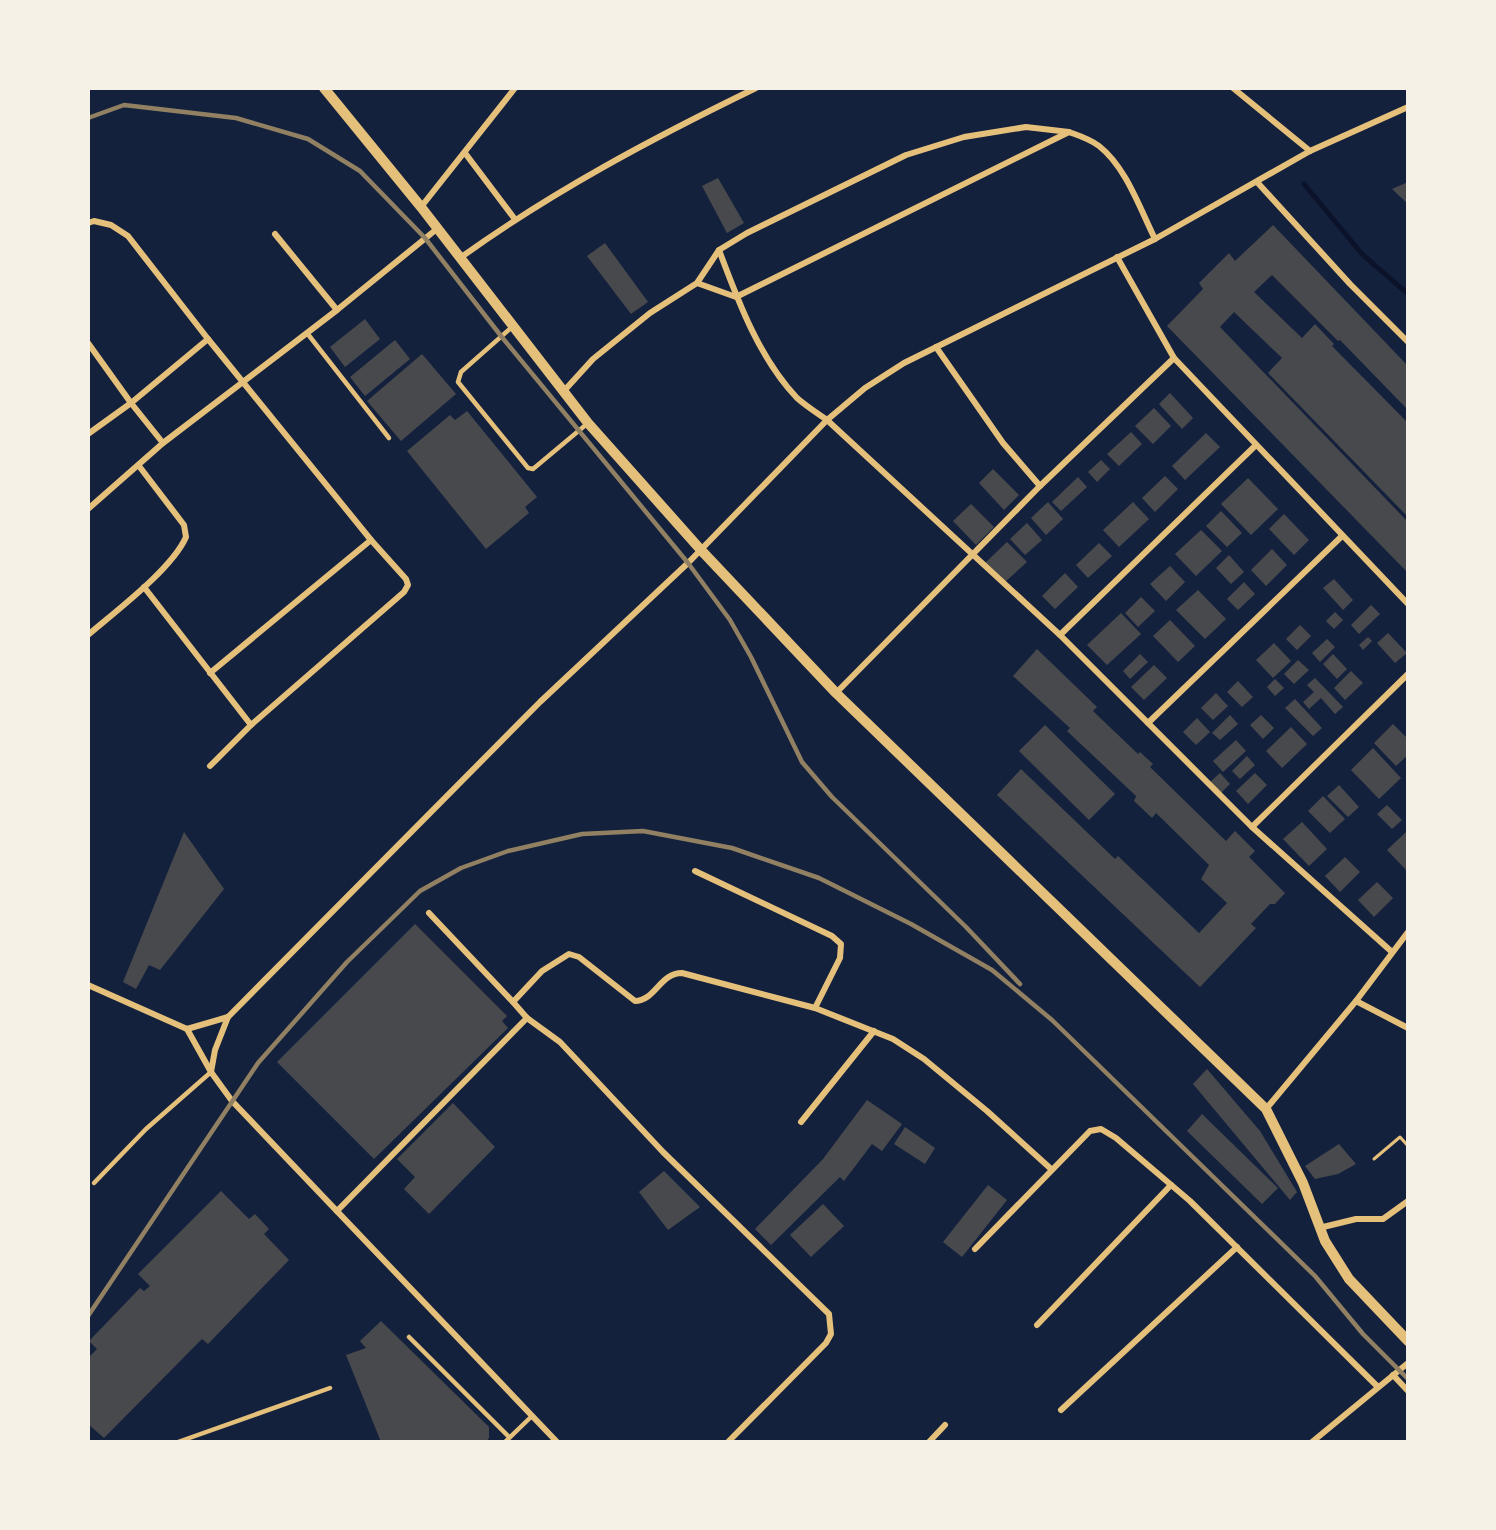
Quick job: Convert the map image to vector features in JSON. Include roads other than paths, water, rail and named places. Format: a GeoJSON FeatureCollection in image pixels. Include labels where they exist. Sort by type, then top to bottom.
{"type":"FeatureCollection","features":[{"type":"Feature","properties":{"kind":"street"},"geometry":{"type":"LineString","coordinates":[[324,88],[438,228],[588,423],[700,549],[837,693],[1266,1108],[1303,1183],[1319,1228],[1349,1279],[1407,1341]]}},
{"type":"Feature","properties":{"kind":"street"},"geometry":{"type":"LineString","coordinates":[[421,207],[515,88]]}},
{"type":"Feature","properties":{"kind":"street"},"geometry":{"type":"LineString","coordinates":[[460,258],[514,218],[622,155],[756,88]]}},
{"type":"Feature","properties":{"kind":"street"},"geometry":{"type":"LineString","coordinates":[[1233,88],[1310,151]]}},
{"type":"Feature","properties":{"kind":"street"},"geometry":{"type":"LineString","coordinates":[[211,1072],[215,1050],[228,1017],[540,702],[700,549],[827,420],[865,388],[936,347],[1155,239],[1310,151],[1407,106]]}},
{"type":"Feature","properties":{"kind":"street"},"geometry":{"type":"LineString","coordinates":[[564,392],[593,358],[650,313],[697,283],[720,250],[747,233],[906,155],[987,132],[1026,127],[1069,132],[1090,140],[1110,159],[1123,176],[1155,239]]}},
{"type":"Feature","properties":{"kind":"street"},"geometry":{"type":"LineString","coordinates":[[697,283],[736,297],[1069,132]]}},
{"type":"Feature","properties":{"kind":"street"},"geometry":{"type":"LineString","coordinates":[[465,153],[514,218]]}},
{"type":"Feature","properties":{"kind":"street"},"geometry":{"type":"LineString","coordinates":[[1257,182],[1350,284],[1407,342]]}},
{"type":"Feature","properties":{"kind":"street"},"geometry":{"type":"LineString","coordinates":[[88,223],[94,221],[111,225],[128,236],[242,382],[371,540],[406,579],[406,589],[251,725],[210,766]]}},
{"type":"Feature","properties":{"kind":"street"},"geometry":{"type":"LineString","coordinates":[[88,509],[163,443],[337,310],[438,228]]}},
{"type":"Feature","properties":{"kind":"street"},"geometry":{"type":"LineString","coordinates":[[275,234],[337,310]]}},
{"type":"Feature","properties":{"kind":"street"},"geometry":{"type":"LineString","coordinates":[[720,250],[736,297],[777,371],[798,398],[827,420],[1060,635],[1252,826],[1392,952]]}},
{"type":"Feature","properties":{"kind":"street"},"geometry":{"type":"LineString","coordinates":[[1117,257],[1174,358],[1407,603]]}},
{"type":"Feature","properties":{"kind":"street"},"geometry":{"type":"LineString","coordinates":[[88,434],[131,403],[208,339]]}},
{"type":"Feature","properties":{"kind":"street"},"geometry":{"type":"LineString","coordinates":[[88,343],[163,443]]}},
{"type":"Feature","properties":{"kind":"street"},"geometry":{"type":"LineString","coordinates":[[936,347],[1003,443],[1040,486]]}},
{"type":"Feature","properties":{"kind":"street"},"geometry":{"type":"LineString","coordinates":[[837,693],[1040,486],[1174,358]]}},
{"type":"Feature","properties":{"kind":"street"},"geometry":{"type":"LineString","coordinates":[[1060,635],[1256,445]]}},
{"type":"Feature","properties":{"kind":"street"},"geometry":{"type":"LineString","coordinates":[[88,635],[144,587],[183,544],[186,530],[139,465]]}},
{"type":"Feature","properties":{"kind":"street"},"geometry":{"type":"LineString","coordinates":[[1148,723],[1342,536]]}},
{"type":"Feature","properties":{"kind":"street"},"geometry":{"type":"LineString","coordinates":[[210,673],[371,540]]}},
{"type":"Feature","properties":{"kind":"street"},"geometry":{"type":"LineString","coordinates":[[144,587],[251,725]]}},
{"type":"Feature","properties":{"kind":"street"},"geometry":{"type":"LineString","coordinates":[[1252,826],[1407,674]]}},
{"type":"Feature","properties":{"kind":"street"},"geometry":{"type":"LineString","coordinates":[[695,871],[832,936],[841,944],[840,958],[815,1008]]}},
{"type":"Feature","properties":{"kind":"street"},"geometry":{"type":"LineString","coordinates":[[429,913],[527,1018],[560,1042],[663,1152],[829,1314],[831,1334],[821,1349],[728,1442]]}},
{"type":"Feature","properties":{"kind":"street"},"geometry":{"type":"LineString","coordinates":[[1266,1108],[1356,1001],[1407,932]]}},
{"type":"Feature","properties":{"kind":"street"},"geometry":{"type":"LineString","coordinates":[[513,1002],[542,971],[569,954],[579,957],[635,1002],[647,997],[664,978],[673,973],[682,973],[815,1008],[892,1039],[924,1059],[987,1111],[1050,1168]]}},
{"type":"Feature","properties":{"kind":"street"},"geometry":{"type":"LineString","coordinates":[[88,985],[187,1029],[211,1072],[232,1101],[557,1442]]}},
{"type":"Feature","properties":{"kind":"street"},"geometry":{"type":"LineString","coordinates":[[1356,1001],[1407,1028]]}},
{"type":"Feature","properties":{"kind":"street"},"geometry":{"type":"LineString","coordinates":[[187,1029],[228,1017]]}},
{"type":"Feature","properties":{"kind":"street"},"geometry":{"type":"LineString","coordinates":[[337,1211],[527,1018]]}},
{"type":"Feature","properties":{"kind":"street"},"geometry":{"type":"LineString","coordinates":[[801,1122],[874,1032]]}},
{"type":"Feature","properties":{"kind":"street"},"geometry":{"type":"LineString","coordinates":[[975,1249],[1050,1168],[1090,1131],[1101,1130],[1116,1138],[1171,1185],[1378,1387]]}},
{"type":"Feature","properties":{"kind":"street"},"geometry":{"type":"LineString","coordinates":[[1037,1325],[1171,1185]]}},
{"type":"Feature","properties":{"kind":"street"},"geometry":{"type":"LineString","coordinates":[[1319,1228],[1356,1219],[1383,1219],[1407,1202]]}},
{"type":"Feature","properties":{"kind":"street"},"geometry":{"type":"LineString","coordinates":[[1061,1410],[1237,1247]]}},
{"type":"Feature","properties":{"kind":"street"},"geometry":{"type":"LineString","coordinates":[[1312,1442],[1407,1363]]}},
{"type":"Feature","properties":{"kind":"street"},"geometry":{"type":"LineString","coordinates":[[1393,1375],[1407,1390]]}},
{"type":"Feature","properties":{"kind":"street"},"geometry":{"type":"LineString","coordinates":[[929,1442],[945,1425]]}},
{"type":"Feature","properties":{"kind":"lane"},"geometry":{"type":"LineString","coordinates":[[513,326],[461,372],[458,382],[528,468],[533,469],[588,423]]}},
{"type":"Feature","properties":{"kind":"lane"},"geometry":{"type":"LineString","coordinates":[[307,333],[389,438]]}},
{"type":"Feature","properties":{"kind":"lane"},"geometry":{"type":"LineString","coordinates":[[94,1183],[146,1129],[211,1072]]}},
{"type":"Feature","properties":{"kind":"lane"},"geometry":{"type":"LineString","coordinates":[[409,1337],[509,1437]]}},
{"type":"Feature","properties":{"kind":"lane"},"geometry":{"type":"LineString","coordinates":[[178,1442],[330,1388]]}},
{"type":"Feature","properties":{"kind":"lane"},"geometry":{"type":"LineString","coordinates":[[505,1442],[531,1416]]}},
{"type":"Feature","properties":{"kind":"waterway"},"geometry":{"type":"LineString","coordinates":[[1304,184],[1362,254],[1408,294]]}},
{"type":"Feature","properties":{"kind":"railway"},"geometry":{"type":"LineString","coordinates":[[88,118],[124,105],[236,118],[308,139],[360,171],[425,238],[501,336],[688,563],[730,620],[751,657],[802,762],[832,797],[966,927],[1020,984]]}},
{"type":"Feature","properties":{"kind":"railway"},"geometry":{"type":"LineString","coordinates":[[88,1316],[258,1063],[347,962],[420,891],[461,868],[508,851],[582,834],[643,831],[732,848],[819,878],[911,924],[992,970],[1052,1020],[1315,1276],[1363,1334],[1408,1379]]}}]}
